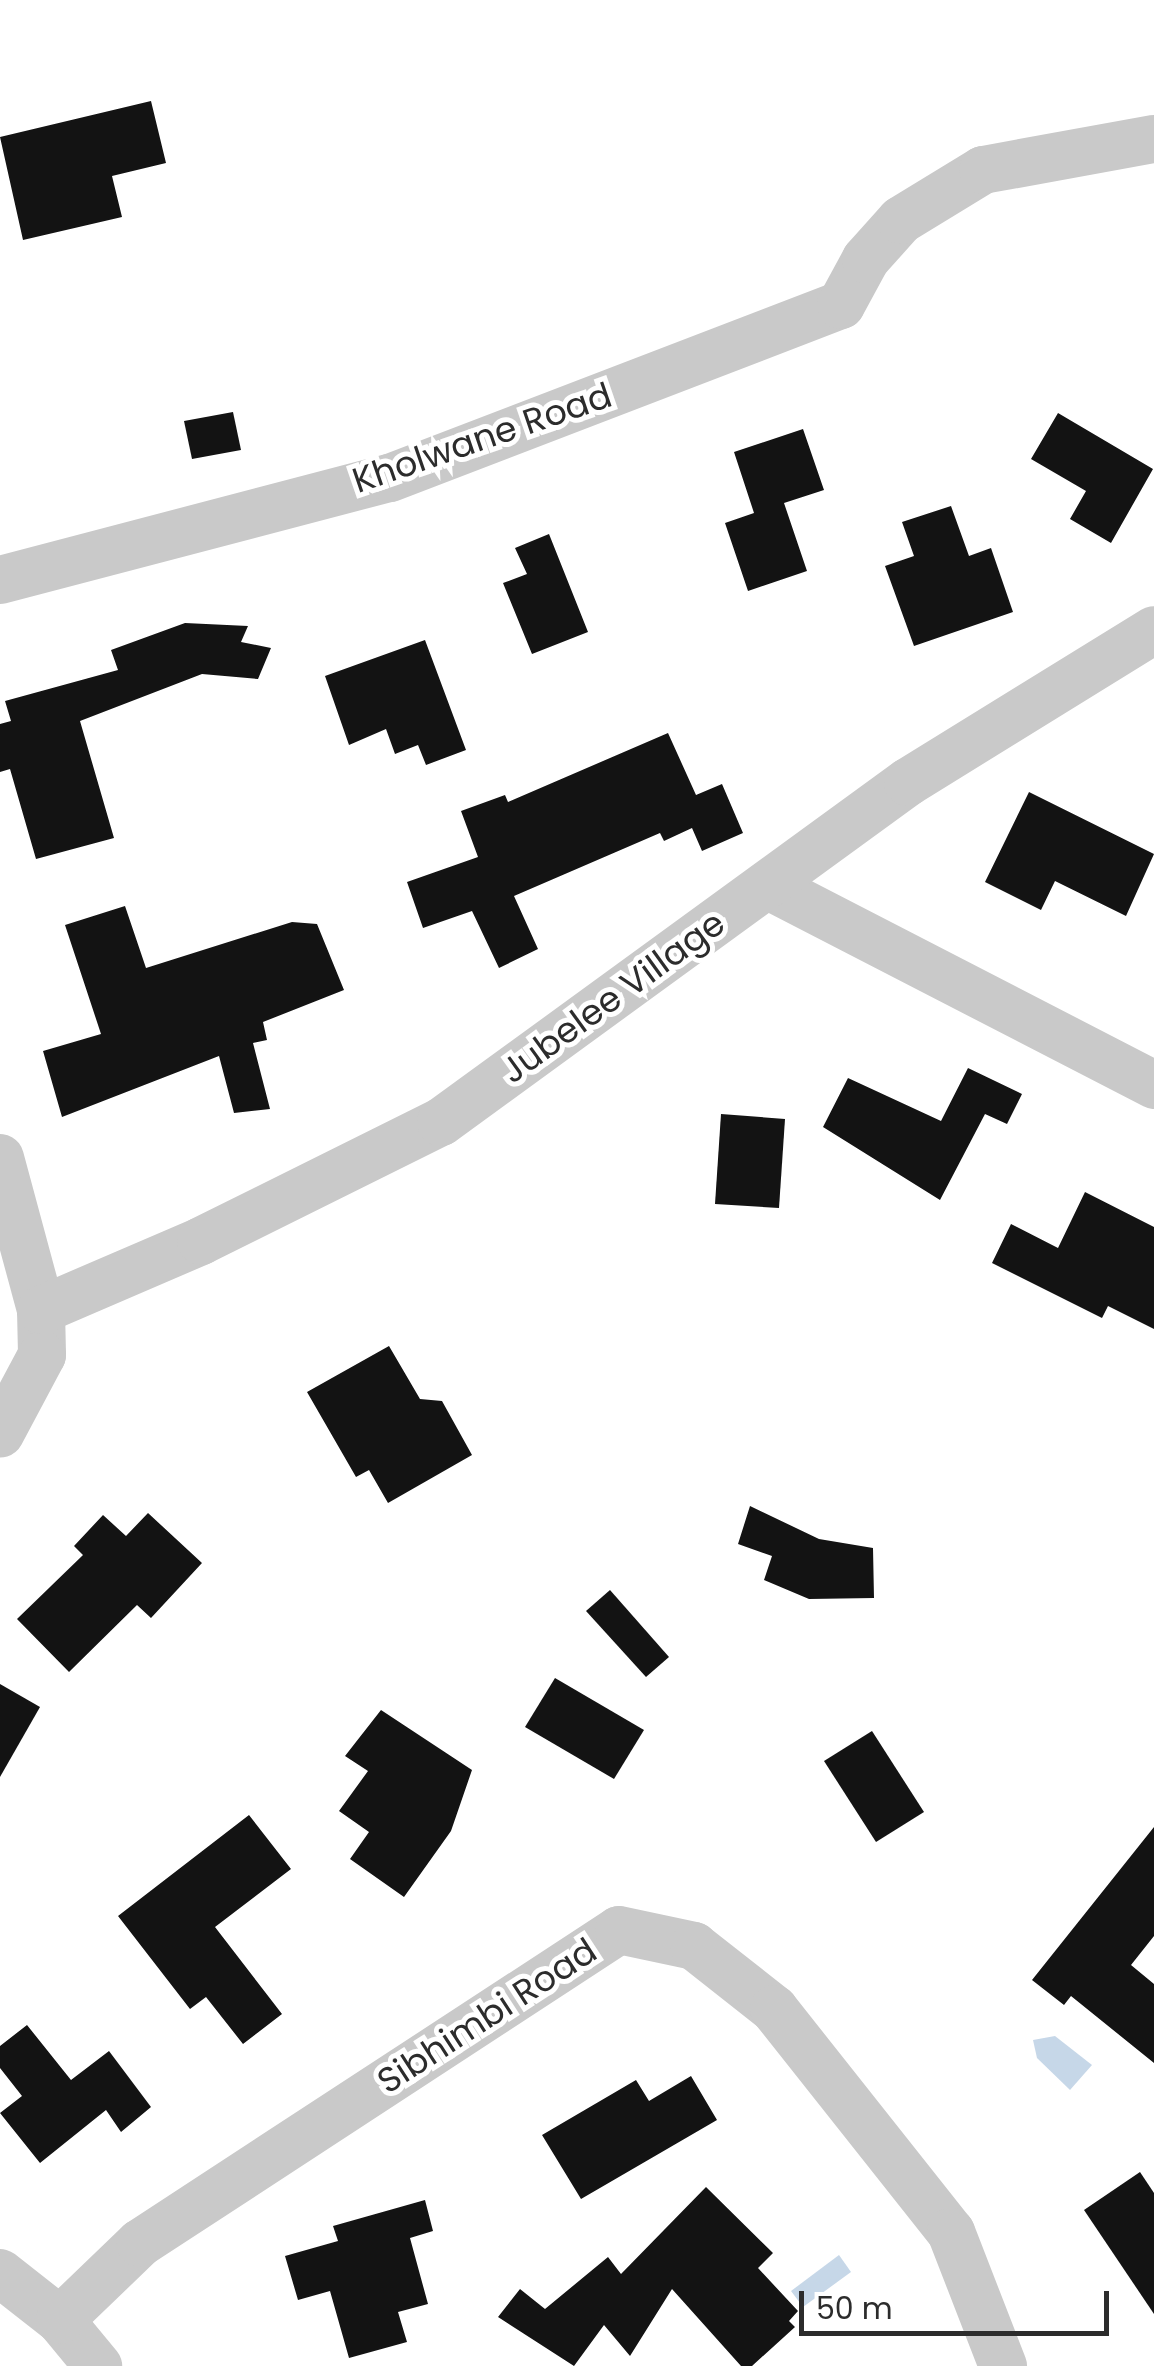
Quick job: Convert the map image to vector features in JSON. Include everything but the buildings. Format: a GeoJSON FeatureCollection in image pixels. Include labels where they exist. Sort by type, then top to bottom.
{"type":"FeatureCollection","features":[{"type":"Feature","properties":{"kind":"street","name":"Kholwane Road"},"geometry":{"type":"LineString","coordinates":[[0,580],[390,478],[841,305],[866,259],[938,191],[983,170],[1154,139]]}},
{"type":"Feature","properties":{"kind":"street","name":"Jubelee Village"},"geometry":{"type":"LineString","coordinates":[[41,1310],[201,1242],[441,1122],[908,782],[1154,630]]}},
{"type":"Feature","properties":{"kind":"street"},"geometry":{"type":"LineString","coordinates":[[767,885],[1154,1085]]}},
{"type":"Feature","properties":{"kind":"street"},"geometry":{"type":"LineString","coordinates":[[0,1158],[41,1310],[42,1355],[0,1434]]}},
{"type":"Feature","properties":{"kind":"street","name":"Sibhimbi Road"},"geometry":{"type":"LineString","coordinates":[[60,2320],[140,2243],[619,1930],[694,1946],[774,2009],[950,2232],[1003,2366]]}},
{"type":"Feature","properties":{"kind":"street"},"geometry":{"type":"LineString","coordinates":[[0,2274],[60,2320],[98,2366]]}},
{"type":"Feature","properties":{"kind":"water"},"geometry":{"type":"Polygon","coordinates":[[[1055,2036],[1092,2065],[1070,2090],[1037,2058],[1033,2040],[1055,2036]]]}},
{"type":"Feature","properties":{"kind":"water"},"geometry":{"type":"Polygon","coordinates":[[[839,2255],[851,2272],[803,2307],[791,2291],[839,2255]]]}}]}
